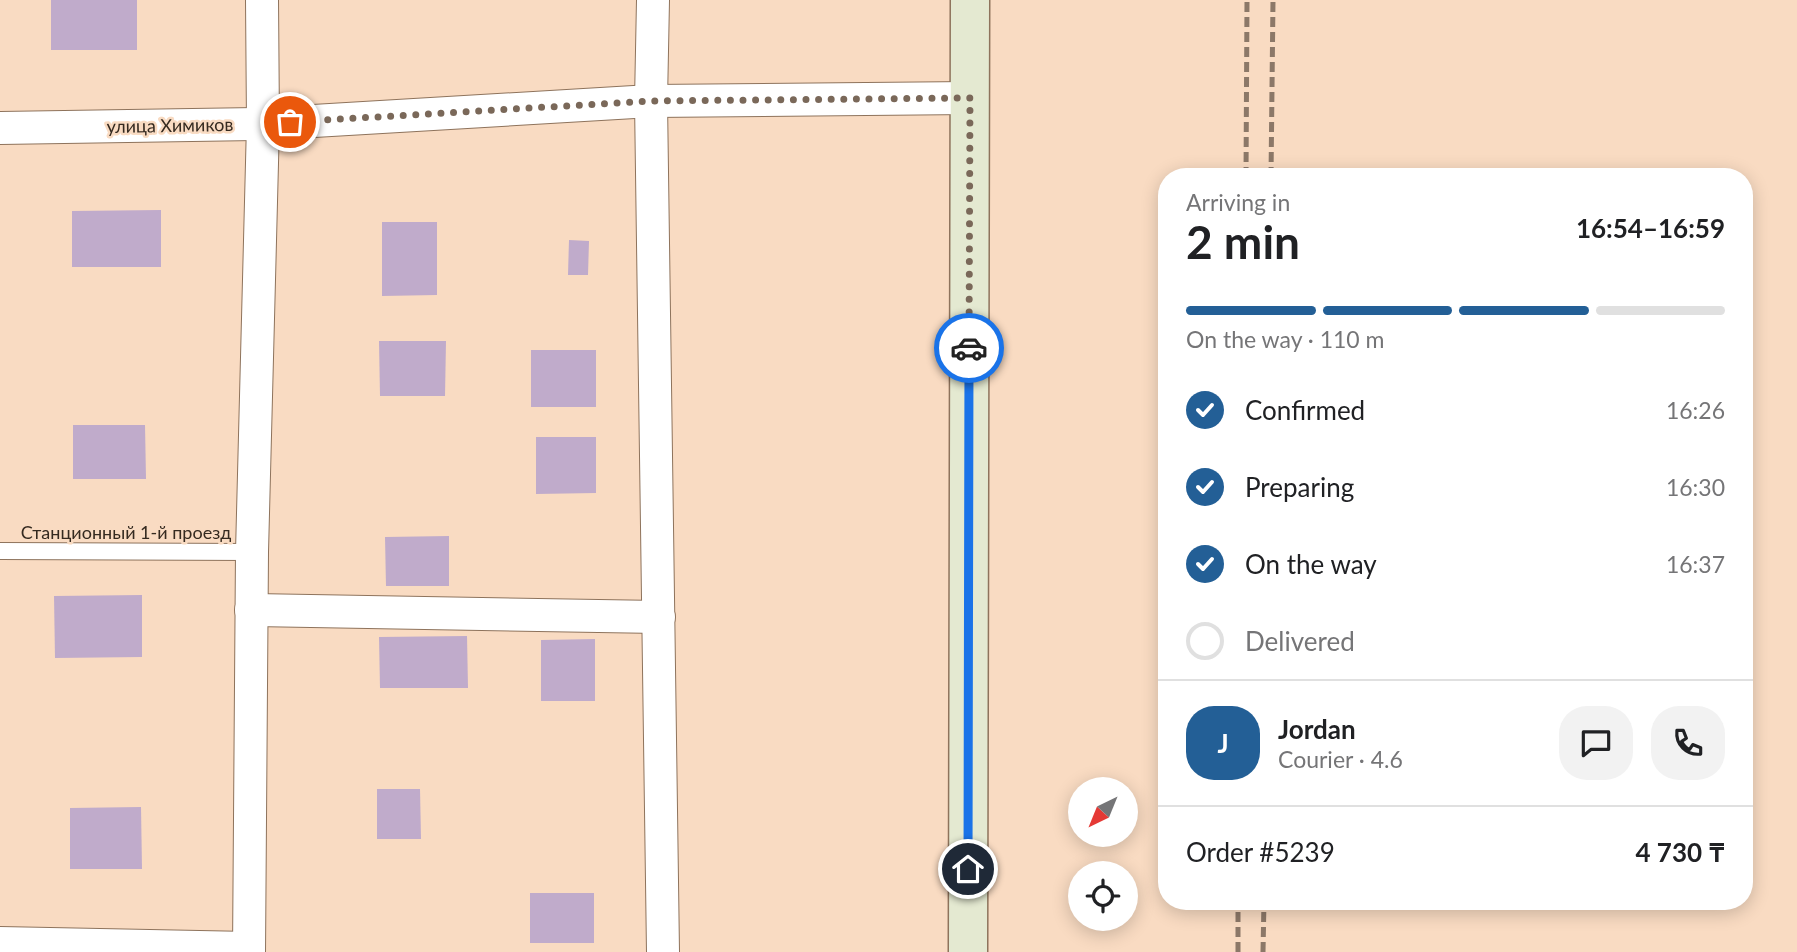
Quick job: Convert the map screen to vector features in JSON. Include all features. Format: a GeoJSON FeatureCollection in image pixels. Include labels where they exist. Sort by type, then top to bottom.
{"type":"FeatureCollection","features":[{"type":"Feature","properties":{"kind":"street"},"geometry":{"type":"LineString","coordinates":[[0,943],[249,950],[251,610],[262,124],[262,0]]}},
{"type":"Feature","properties":{"kind":"street"},"geometry":{"type":"LineString","coordinates":[[653,0],[651,101],[663,952]]}},
{"type":"Feature","properties":{"kind":"street"},"geometry":{"type":"LineString","coordinates":[[968,952],[971,0]]}},
{"type":"Feature","properties":{"kind":"street","name":"улица Химиков"},"geometry":{"type":"LineString","coordinates":[[0,128],[262,124],[651,101],[970,98]]}},
{"type":"Feature","properties":{"kind":"street"},"geometry":{"type":"LineString","coordinates":[[251,610],[659,617]]}},
{"type":"Feature","properties":{"kind":"lane","name":"Станционный 1-й проезд"},"geometry":{"type":"LineString","coordinates":[[0,551],[252,552]]}},
{"type":"Feature","properties":{"kind":"building"},"geometry":{"type":"Polygon","coordinates":[[[51,0],[137,0],[137,50],[51,50],[51,0]]]}},
{"type":"Feature","properties":{"kind":"building"},"geometry":{"type":"Polygon","coordinates":[[[161,210],[161,267],[72,267],[72,211],[161,210]]]}},
{"type":"Feature","properties":{"kind":"building"},"geometry":{"type":"Polygon","coordinates":[[[382,222],[437,222],[437,295],[382,296],[382,222]]]}},
{"type":"Feature","properties":{"kind":"building"},"geometry":{"type":"Polygon","coordinates":[[[569,240],[589,241],[588,275],[568,275],[569,240]]]}},
{"type":"Feature","properties":{"kind":"building"},"geometry":{"type":"Polygon","coordinates":[[[379,341],[446,341],[445,396],[380,396],[379,341]]]}},
{"type":"Feature","properties":{"kind":"building"},"geometry":{"type":"Polygon","coordinates":[[[531,350],[596,350],[596,407],[531,407],[531,350]]]}},
{"type":"Feature","properties":{"kind":"building"},"geometry":{"type":"Polygon","coordinates":[[[73,425],[145,425],[146,479],[73,479],[73,425]]]}},
{"type":"Feature","properties":{"kind":"building"},"geometry":{"type":"Polygon","coordinates":[[[536,437],[596,437],[596,493],[536,494],[536,437]]]}},
{"type":"Feature","properties":{"kind":"building"},"geometry":{"type":"Polygon","coordinates":[[[449,536],[449,586],[386,586],[385,537],[449,536]]]}},
{"type":"Feature","properties":{"kind":"building"},"geometry":{"type":"Polygon","coordinates":[[[142,595],[142,657],[55,658],[54,596],[142,595]]]}},
{"type":"Feature","properties":{"kind":"building"},"geometry":{"type":"Polygon","coordinates":[[[467,636],[468,688],[380,688],[379,637],[467,636]]]}},
{"type":"Feature","properties":{"kind":"building"},"geometry":{"type":"Polygon","coordinates":[[[595,639],[595,701],[541,701],[541,640],[595,639]]]}},
{"type":"Feature","properties":{"kind":"building"},"geometry":{"type":"Polygon","coordinates":[[[377,789],[420,789],[421,839],[377,839],[377,789]]]}},
{"type":"Feature","properties":{"kind":"building"},"geometry":{"type":"Polygon","coordinates":[[[141,807],[142,869],[70,869],[70,808],[141,807]]]}},
{"type":"Feature","properties":{"kind":"building"},"geometry":{"type":"Polygon","coordinates":[[[530,893],[594,893],[594,943],[530,943],[530,893]]]}},
{"type":"Feature","properties":{"kind":"railway"},"geometry":{"type":"LineString","coordinates":[[1246,168],[1247,0]]}},
{"type":"Feature","properties":{"kind":"railway"},"geometry":{"type":"LineString","coordinates":[[1271,168],[1273,0]]}},
{"type":"Feature","properties":{"kind":"railway"},"geometry":{"type":"LineString","coordinates":[[1238,910],[1238,952]]}},
{"type":"Feature","properties":{"kind":"railway"},"geometry":{"type":"LineString","coordinates":[[1263,952],[1264,910]]}},
{"type":"Feature","properties":{"kind":"way so far"},"geometry":{"type":"LineString","coordinates":[[290,122],[651,101],[970,98],[969,348]]}},
{"type":"Feature","properties":{"kind":"route"},"geometry":{"type":"LineString","coordinates":[[968,869],[969,348]]}}]}
